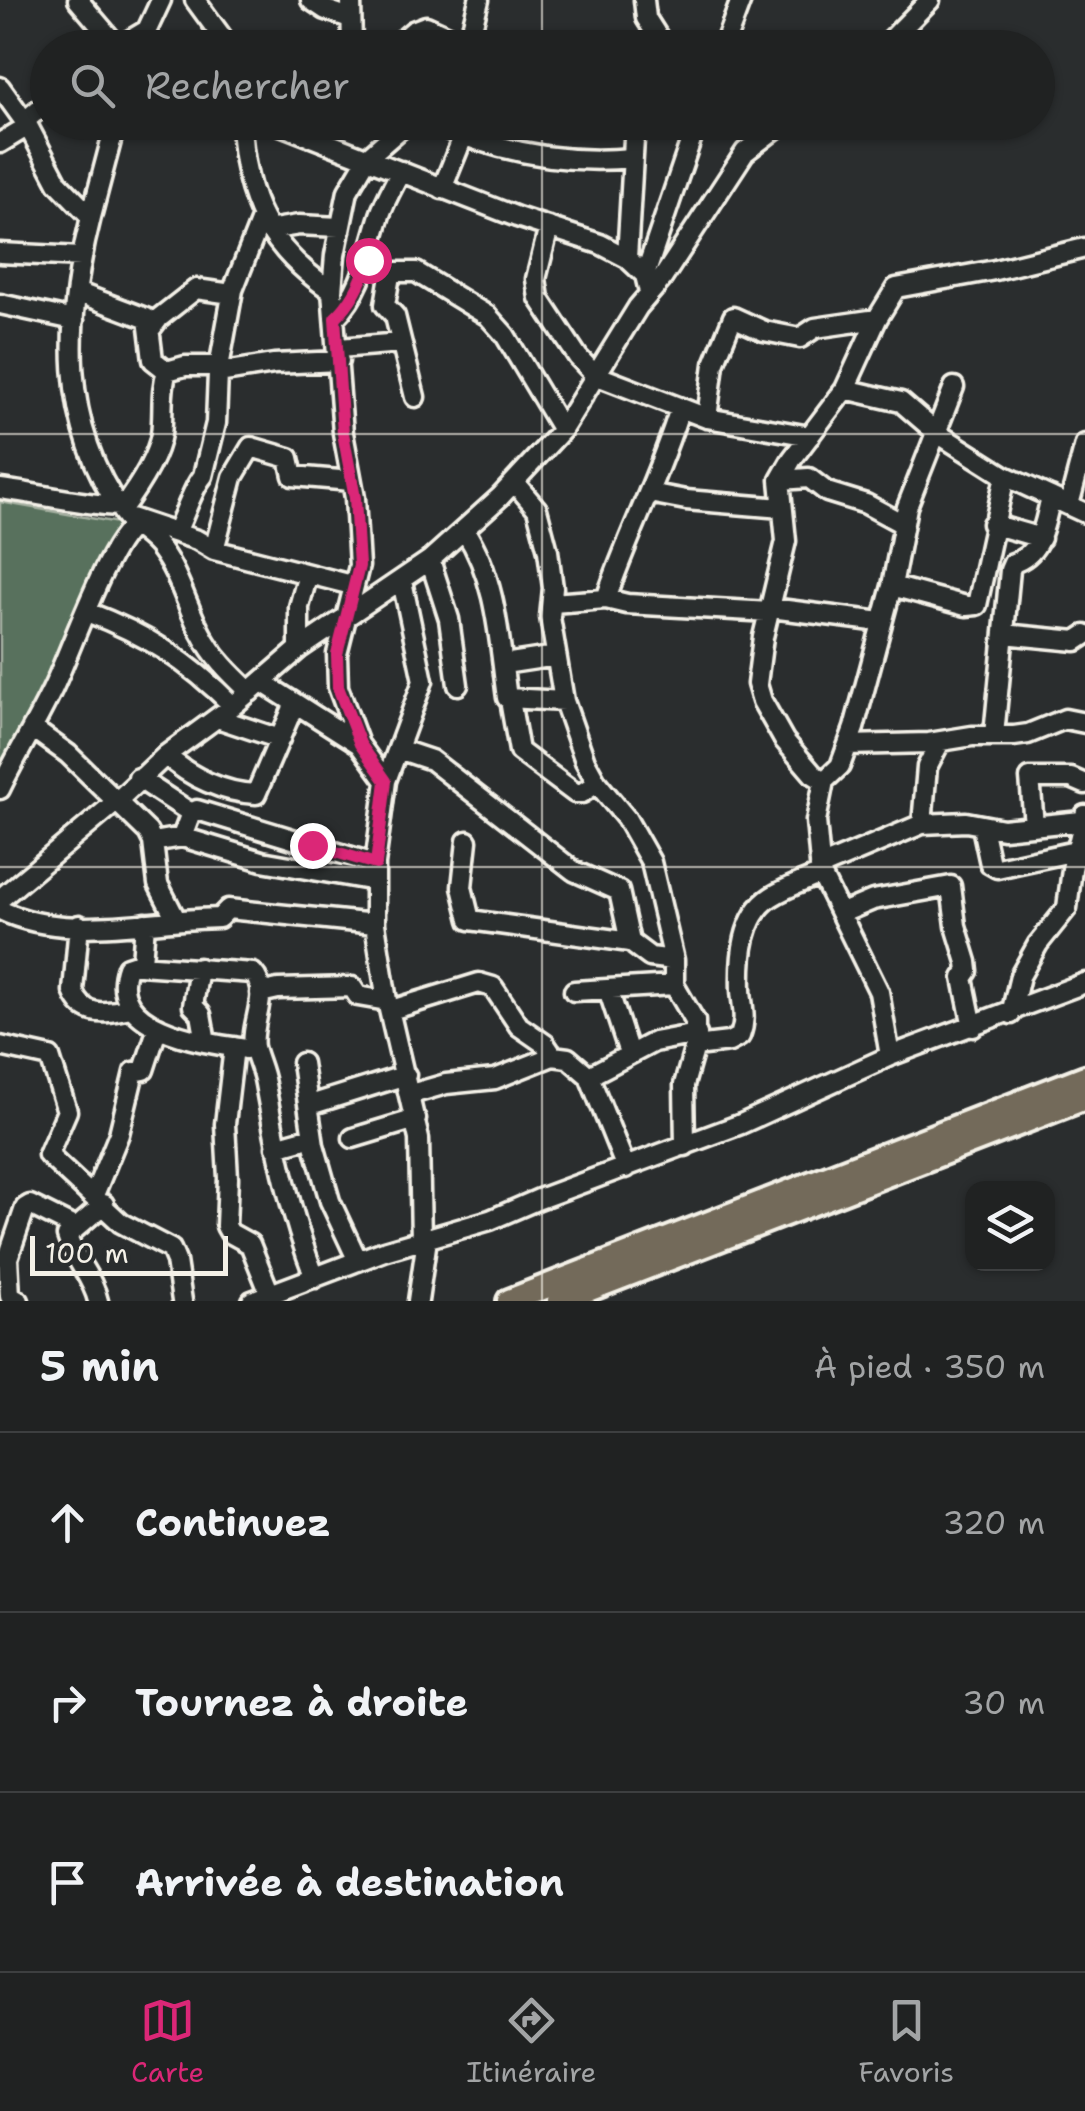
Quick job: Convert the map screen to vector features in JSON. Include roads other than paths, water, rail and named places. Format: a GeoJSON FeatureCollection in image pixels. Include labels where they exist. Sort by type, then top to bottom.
{"type":"FeatureCollection","features":[{"type":"Feature","properties":{"kind":"main road"},"geometry":{"type":"LineString","coordinates":[[508,1301],[1085,1077]]}},
{"type":"Feature","properties":{"kind":"main road"},"geometry":{"type":"LineString","coordinates":[[559,1301],[1085,1098]]}},
{"type":"Feature","properties":{"kind":"street"},"geometry":{"type":"LineString","coordinates":[[78,0],[106,30]]}},
{"type":"Feature","properties":{"kind":"street"},"geometry":{"type":"LineString","coordinates":[[147,30],[161,0]]}},
{"type":"Feature","properties":{"kind":"street"},"geometry":{"type":"LineString","coordinates":[[195,0],[217,30]]}},
{"type":"Feature","properties":{"kind":"street"},"geometry":{"type":"LineString","coordinates":[[312,0],[326,10],[350,9]]}},
{"type":"Feature","properties":{"kind":"street"},"geometry":{"type":"LineString","coordinates":[[471,30],[478,0]]}},
{"type":"Feature","properties":{"kind":"street"},"geometry":{"type":"LineString","coordinates":[[644,0],[652,30]]}},
{"type":"Feature","properties":{"kind":"street"},"geometry":{"type":"LineString","coordinates":[[901,30],[930,0]]}},
{"type":"Feature","properties":{"kind":"street"},"geometry":{"type":"LineString","coordinates":[[731,30],[745,1]]}},
{"type":"Feature","properties":{"kind":"street"},"geometry":{"type":"LineString","coordinates":[[0,87],[30,130]]}},
{"type":"Feature","properties":{"kind":"street"},"geometry":{"type":"LineString","coordinates":[[0,143],[30,121]]}},
{"type":"Feature","properties":{"kind":"street"},"geometry":{"type":"LineString","coordinates":[[35,140],[58,183],[91,217]]}},
{"type":"Feature","properties":{"kind":"street"},"geometry":{"type":"LineString","coordinates":[[111,140],[81,257],[74,320],[74,404],[100,475],[125,515],[161,550],[203,638],[217,658],[256,687],[295,703],[360,744]]}},
{"type":"Feature","properties":{"kind":"street"},"geometry":{"type":"LineString","coordinates":[[242,140],[264,224],[297,267],[332,292]]}},
{"type":"Feature","properties":{"kind":"street"},"geometry":{"type":"LineString","coordinates":[[334,140],[375,152],[401,171],[442,188],[600,244],[627,258],[647,283]]}},
{"type":"Feature","properties":{"kind":"street"},"geometry":{"type":"LineString","coordinates":[[375,152],[377,140]]}},
{"type":"Feature","properties":{"kind":"street"},"geometry":{"type":"LineString","coordinates":[[386,781],[360,744],[338,687],[337,654],[359,566],[332,292],[339,227],[348,190],[388,140]]}},
{"type":"Feature","properties":{"kind":"street"},"geometry":{"type":"LineString","coordinates":[[442,188],[462,140]]}},
{"type":"Feature","properties":{"kind":"street"},"geometry":{"type":"LineString","coordinates":[[495,140],[535,154],[584,160],[632,158]]}},
{"type":"Feature","properties":{"kind":"street"},"geometry":{"type":"LineString","coordinates":[[627,258],[634,140]]}},
{"type":"Feature","properties":{"kind":"street"},"geometry":{"type":"LineString","coordinates":[[0,899],[116,802],[138,778],[299,649],[430,560],[514,482],[562,430],[647,283],[691,140]]}},
{"type":"Feature","properties":{"kind":"street"},"geometry":{"type":"LineString","coordinates":[[647,283],[662,279],[745,152],[761,140]]}},
{"type":"Feature","properties":{"kind":"street"},"geometry":{"type":"LineString","coordinates":[[335,318],[363,278],[380,216],[401,171]]}},
{"type":"Feature","properties":{"kind":"street"},"geometry":{"type":"LineString","coordinates":[[264,224],[339,227]]}},
{"type":"Feature","properties":{"kind":"street"},"geometry":{"type":"LineString","coordinates":[[176,532],[203,476],[216,423],[218,369],[232,294],[264,224]]}},
{"type":"Feature","properties":{"kind":"street"},"geometry":{"type":"LineString","coordinates":[[549,227],[536,279],[539,298],[578,358],[594,374],[706,418],[810,436]]}},
{"type":"Feature","properties":{"kind":"street"},"geometry":{"type":"LineString","coordinates":[[824,780],[801,761],[762,701],[757,684],[786,541],[780,480],[845,389],[896,288],[1085,248]]}},
{"type":"Feature","properties":{"kind":"street"},"geometry":{"type":"LineString","coordinates":[[0,253],[81,257]]}},
{"type":"Feature","properties":{"kind":"street"},"geometry":{"type":"LineString","coordinates":[[415,397],[395,316],[386,308],[392,273],[412,270],[488,316],[505,336],[562,430]]}},
{"type":"Feature","properties":{"kind":"street"},"geometry":{"type":"LineString","coordinates":[[150,330],[196,289],[232,294]]}},
{"type":"Feature","properties":{"kind":"street"},"geometry":{"type":"LineString","coordinates":[[79,294],[148,319],[153,360],[167,371]]}},
{"type":"Feature","properties":{"kind":"street"},"geometry":{"type":"LineString","coordinates":[[0,304],[74,320]]}},
{"type":"Feature","properties":{"kind":"street"},"geometry":{"type":"LineString","coordinates":[[706,418],[714,364],[732,317],[800,338],[815,328],[877,319]]}},
{"type":"Feature","properties":{"kind":"street"},"geometry":{"type":"LineString","coordinates":[[167,371],[186,366],[218,369],[274,364],[401,343]]}},
{"type":"Feature","properties":{"kind":"street"},"geometry":{"type":"LineString","coordinates":[[0,788],[128,530],[125,515],[160,438],[162,384],[167,371]]}},
{"type":"Feature","properties":{"kind":"street"},"geometry":{"type":"LineString","coordinates":[[890,1056],[879,992],[820,870],[816,821],[824,780],[840,766],[848,745],[892,586],[903,524],[954,387]]}},
{"type":"Feature","properties":{"kind":"street"},"geometry":{"type":"LineString","coordinates":[[845,389],[902,402],[938,433],[1005,476],[1077,509],[1085,444]]}},
{"type":"Feature","properties":{"kind":"street"},"geometry":{"type":"LineString","coordinates":[[606,599],[680,408]]}},
{"type":"Feature","properties":{"kind":"street"},"geometry":{"type":"LineString","coordinates":[[214,550],[233,477],[251,447],[289,458],[292,476],[351,480]]}},
{"type":"Feature","properties":{"kind":"street"},"geometry":{"type":"LineString","coordinates":[[892,586],[966,606],[976,605],[1005,476]]}},
{"type":"Feature","properties":{"kind":"street"},"geometry":{"type":"LineString","coordinates":[[780,480],[809,478],[827,492],[866,504],[903,524]]}},
{"type":"Feature","properties":{"kind":"street"},"geometry":{"type":"LineString","coordinates":[[514,482],[536,509],[550,566],[550,617],[564,701],[597,782],[645,849],[674,960],[674,985],[691,1010],[696,1040],[684,1085],[685,1146]]}},
{"type":"Feature","properties":{"kind":"street"},"geometry":{"type":"LineString","coordinates":[[0,489],[92,504],[176,532],[214,550],[352,585]]}},
{"type":"Feature","properties":{"kind":"street"},"geometry":{"type":"LineString","coordinates":[[649,493],[782,508]]}},
{"type":"Feature","properties":{"kind":"street"},"geometry":{"type":"LineString","coordinates":[[994,735],[1010,570],[1013,563],[1028,558],[1041,538],[1050,497]]}},
{"type":"Feature","properties":{"kind":"street"},"geometry":{"type":"LineString","coordinates":[[992,524],[1041,538]]}},
{"type":"Feature","properties":{"kind":"street"},"geometry":{"type":"LineString","coordinates":[[464,531],[484,568],[519,751],[576,793],[597,782]]}},
{"type":"Feature","properties":{"kind":"street"},"geometry":{"type":"LineString","coordinates":[[430,560],[449,619],[458,685]]}},
{"type":"Feature","properties":{"kind":"street"},"geometry":{"type":"LineString","coordinates":[[299,649],[297,623],[308,574]]}},
{"type":"Feature","properties":{"kind":"street"},"geometry":{"type":"LineString","coordinates":[[402,581],[423,681],[386,781],[375,872],[375,924],[421,1157],[424,1239],[418,1301]]}},
{"type":"Feature","properties":{"kind":"street"},"geometry":{"type":"LineString","coordinates":[[552,603],[606,599],[627,604],[771,610],[881,622]]}},
{"type":"Feature","properties":{"kind":"street"},"geometry":{"type":"LineString","coordinates":[[87,612],[135,630],[169,652],[225,712],[280,739]]}},
{"type":"Feature","properties":{"kind":"street"},"geometry":{"type":"LineString","coordinates":[[1004,634],[1076,641],[1085,634]]}},
{"type":"Feature","properties":{"kind":"street"},"geometry":{"type":"LineString","coordinates":[[504,664],[556,656]]}},
{"type":"Feature","properties":{"kind":"street"},"geometry":{"type":"LineString","coordinates":[[510,700],[564,701]]}},
{"type":"Feature","properties":{"kind":"street"},"geometry":{"type":"LineString","coordinates":[[166,755],[200,779],[256,794],[295,703]]}},
{"type":"Feature","properties":{"kind":"street"},"geometry":{"type":"LineString","coordinates":[[848,745],[1028,734],[1065,718],[1085,723]]}},
{"type":"Feature","properties":{"kind":"street"},"geometry":{"type":"LineString","coordinates":[[32,728],[68,754],[116,802],[136,816],[153,842],[158,884],[176,919]]}},
{"type":"Feature","properties":{"kind":"street"},"geometry":{"type":"LineString","coordinates":[[922,824],[928,767],[940,742]]}},
{"type":"Feature","properties":{"kind":"street"},"geometry":{"type":"LineString","coordinates":[[398,749],[430,760],[447,771],[574,871],[620,893],[656,881]]}},
{"type":"Feature","properties":{"kind":"street"},"geometry":{"type":"LineString","coordinates":[[138,778],[191,812]]}},
{"type":"Feature","properties":{"kind":"street"},"geometry":{"type":"LineString","coordinates":[[1034,826],[1030,778],[1072,778],[1085,784]]}},
{"type":"Feature","properties":{"kind":"street"},"geometry":{"type":"LineString","coordinates":[[191,812],[197,810],[375,872]]}},
{"type":"Feature","properties":{"kind":"street"},"geometry":{"type":"LineString","coordinates":[[182,837],[191,812]]}},
{"type":"Feature","properties":{"kind":"street"},"geometry":{"type":"LineString","coordinates":[[590,1076],[654,1042],[729,1042],[740,1036],[745,1014],[741,990],[747,929],[770,897],[820,870],[922,824],[966,822],[1003,830],[1083,818],[1076,851],[1078,897],[1038,944],[1020,976],[1010,1014]]}},
{"type":"Feature","properties":{"kind":"street"},"geometry":{"type":"LineString","coordinates":[[982,827],[990,864],[997,868],[1076,851]]}},
{"type":"Feature","properties":{"kind":"street"},"geometry":{"type":"LineString","coordinates":[[153,842],[182,837],[262,861],[375,872]]}},
{"type":"Feature","properties":{"kind":"street"},"geometry":{"type":"LineString","coordinates":[[468,842],[462,887],[470,920],[630,942],[650,957],[674,960]]}},
{"type":"Feature","properties":{"kind":"street"},"geometry":{"type":"LineString","coordinates":[[842,913],[873,900],[951,886],[956,926],[967,962],[964,978],[973,1027]]}},
{"type":"Feature","properties":{"kind":"street"},"geometry":{"type":"LineString","coordinates":[[620,893],[630,942]]}},
{"type":"Feature","properties":{"kind":"street"},"geometry":{"type":"LineString","coordinates":[[0,910],[28,920],[78,925],[219,918],[228,909],[375,924]]}},
{"type":"Feature","properties":{"kind":"street"},"geometry":{"type":"LineString","coordinates":[[140,965],[145,923]]}},
{"type":"Feature","properties":{"kind":"street"},"geometry":{"type":"LineString","coordinates":[[78,925],[73,991],[76,998],[84,1009],[101,1014],[130,1008]]}},
{"type":"Feature","properties":{"kind":"street"},"geometry":{"type":"LineString","coordinates":[[255,1050],[206,1042],[142,1019],[130,1008],[126,967],[253,972],[258,979],[255,1050],[298,1234],[314,1278]]}},
{"type":"Feature","properties":{"kind":"street"},"geometry":{"type":"LineString","coordinates":[[198,968],[194,1008],[200,1014],[206,1042]]}},
{"type":"Feature","properties":{"kind":"street"},"geometry":{"type":"LineString","coordinates":[[260,993],[352,987],[358,996],[389,1006],[479,982],[488,984],[518,1026],[544,1044],[553,1056]]}},
{"type":"Feature","properties":{"kind":"street"},"geometry":{"type":"LineString","coordinates":[[234,1047],[225,1124],[226,1226],[252,1247],[261,1298],[424,1239],[490,1220],[685,1146],[890,1056],[1085,983]]}},
{"type":"Feature","properties":{"kind":"street"},"geometry":{"type":"LineString","coordinates":[[574,991],[674,985]]}},
{"type":"Feature","properties":{"kind":"street"},"geometry":{"type":"LineString","coordinates":[[608,989],[630,1053]]}},
{"type":"Feature","properties":{"kind":"street"},"geometry":{"type":"LineString","coordinates":[[98,1301],[95,1288],[67,1239],[99,1200],[134,1072],[144,1070],[158,1026]]}},
{"type":"Feature","properties":{"kind":"street"},"geometry":{"type":"LineString","coordinates":[[0,1046],[50,1057],[67,1111],[48,1155],[122,1223],[170,1249],[176,1261],[182,1301]]}},
{"type":"Feature","properties":{"kind":"street"},"geometry":{"type":"LineString","coordinates":[[310,1105],[408,1084],[495,1079],[553,1056],[568,1058],[590,1076],[626,1168]]}},
{"type":"Feature","properties":{"kind":"street"},"geometry":{"type":"LineString","coordinates":[[302,1063],[312,1136],[330,1201],[358,1262]]}},
{"type":"Feature","properties":{"kind":"street"},"geometry":{"type":"LineString","coordinates":[[354,1138],[416,1119]]}},
{"type":"Feature","properties":{"kind":"street"},"geometry":{"type":"LineString","coordinates":[[276,1148],[312,1136]]}},
{"type":"Feature","properties":{"kind":"street"},"geometry":{"type":"LineString","coordinates":[[9,1294],[8,1258],[27,1206],[76,1228]]}}]}
